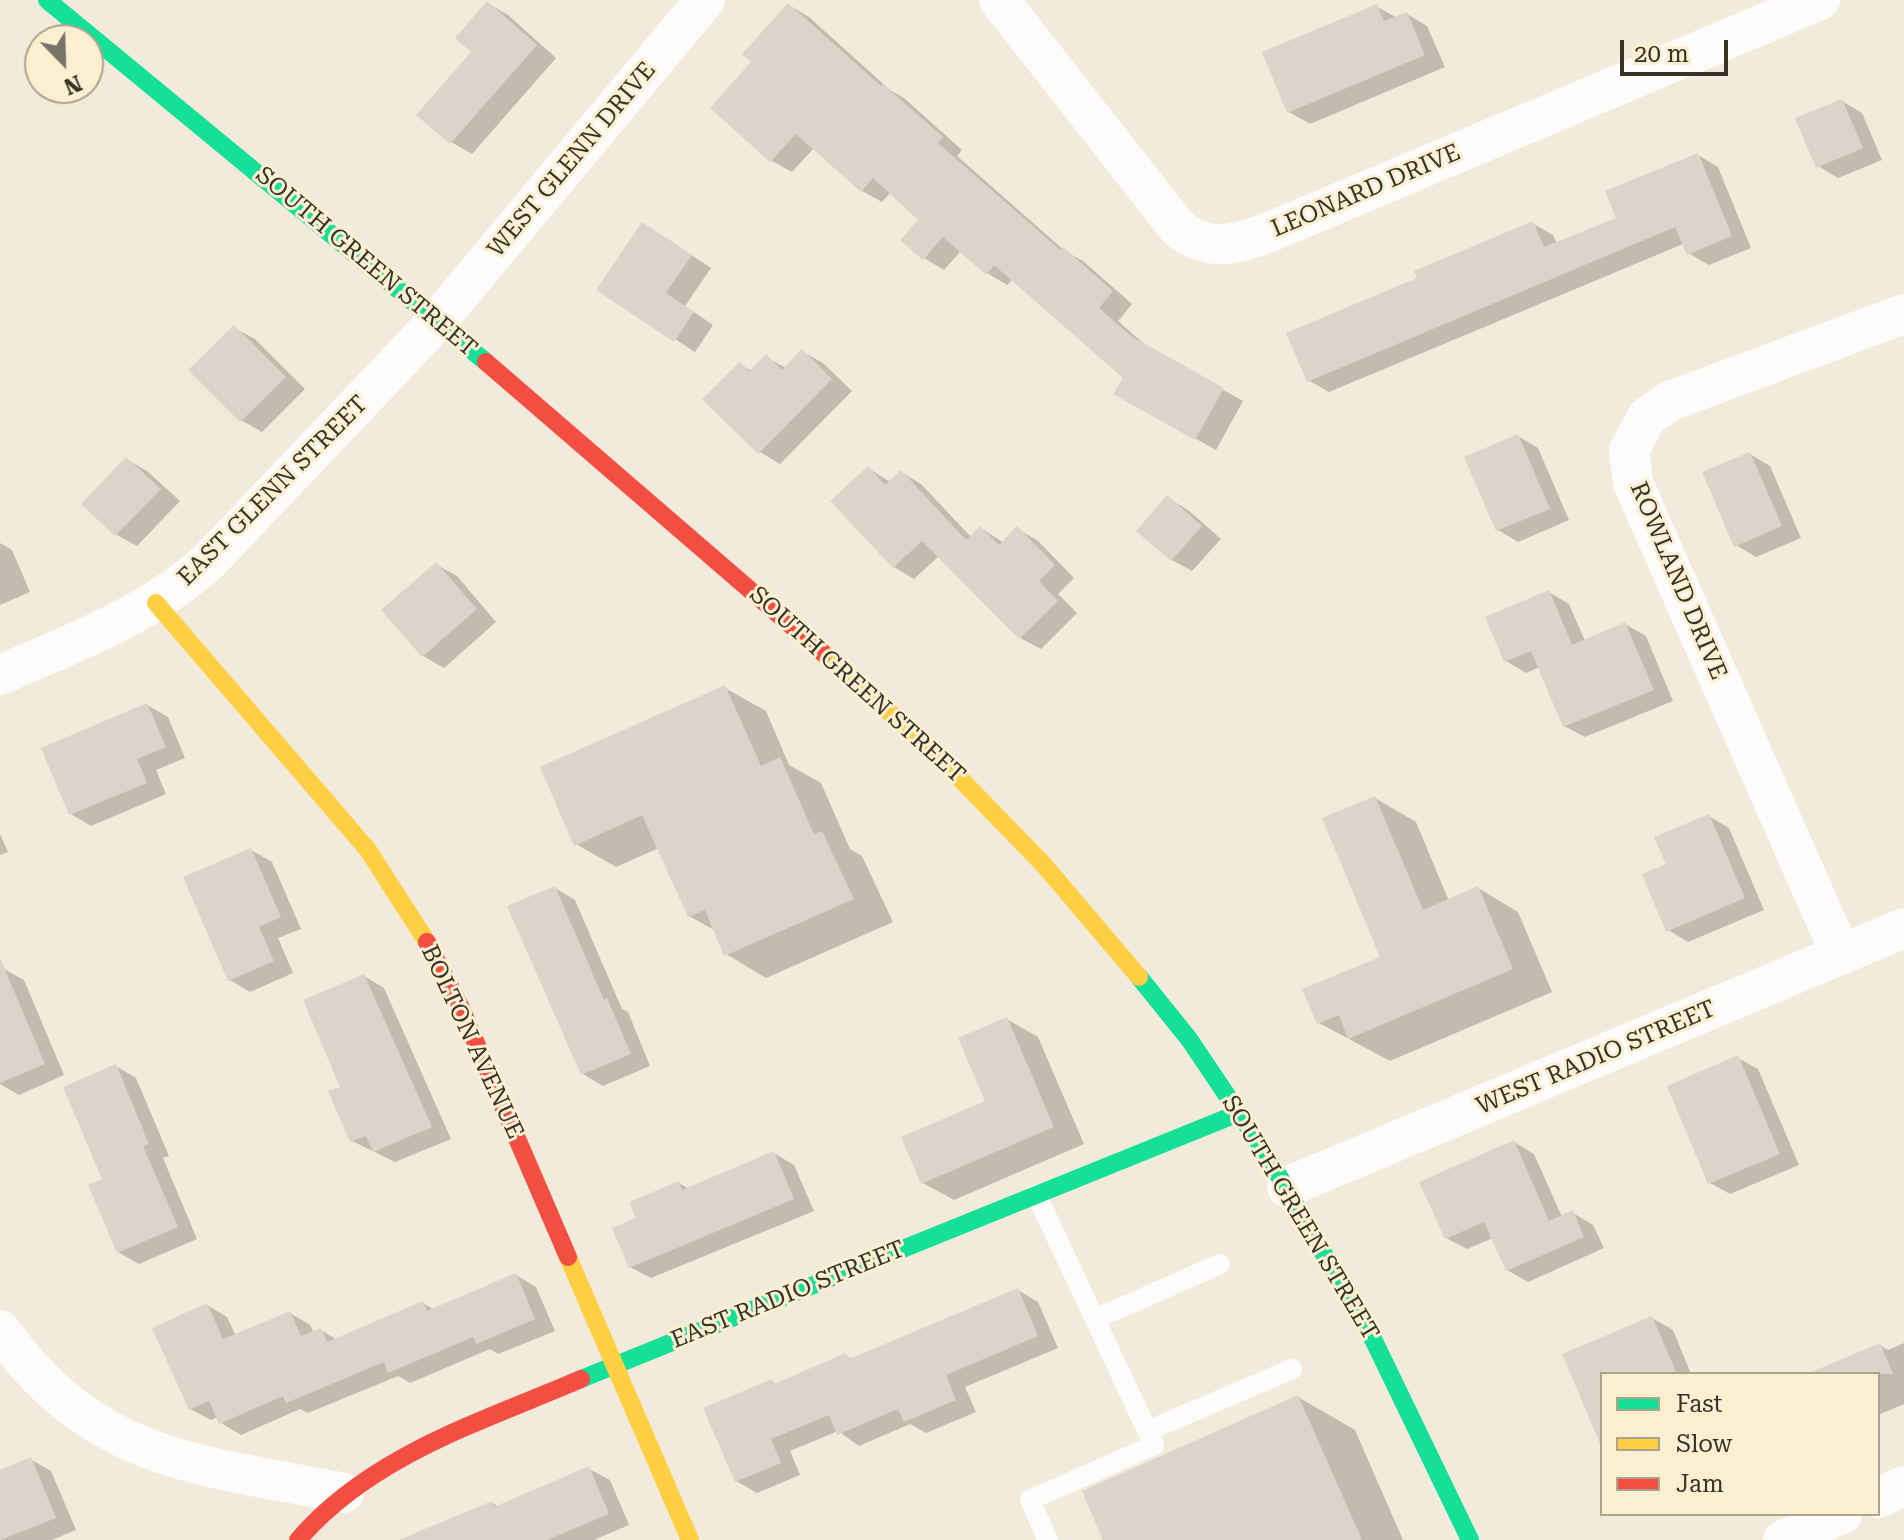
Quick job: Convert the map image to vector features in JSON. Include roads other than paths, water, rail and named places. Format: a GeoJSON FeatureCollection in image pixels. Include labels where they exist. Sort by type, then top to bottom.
{"type":"FeatureCollection","features":[{"type":"Feature","properties":{"kind":"street","name":"SOUTH GREEN STREET"},"geometry":{"type":"LineString","coordinates":[[47,0],[438,320],[755,592],[935,753],[979,797],[1118,951],[1189,1039],[1239,1113],[1287,1187],[1374,1341],[1470,1540]]}},
{"type":"Feature","properties":{"kind":"street","name":"WEST GLENN DRIVE"},"geometry":{"type":"LineString","coordinates":[[438,320],[705,0]]}},
{"type":"Feature","properties":{"kind":"street","name":"LEONARD DRIVE"},"geometry":{"type":"LineString","coordinates":[[999,0],[1178,228],[1198,242],[1222,246],[1272,231],[1820,0]]}},
{"type":"Feature","properties":{"kind":"street","name":"ROWLAND DRIVE"},"geometry":{"type":"LineString","coordinates":[[1841,955],[1633,483],[1629,450],[1647,417],[1670,401],[1904,314]]}},
{"type":"Feature","properties":{"kind":"street","name":"EAST GLENN STREET"},"geometry":{"type":"LineString","coordinates":[[0,675],[119,624],[156,603],[208,562],[438,320]]}},
{"type":"Feature","properties":{"kind":"street","name":"BOLTON AVENUE"},"geometry":{"type":"LineString","coordinates":[[156,603],[350,827],[413,918],[460,1006],[690,1540]]}},
{"type":"Feature","properties":{"kind":"street","name":"WEST RADIO STREET"},"geometry":{"type":"LineString","coordinates":[[1287,1187],[1904,928]]}},
{"type":"Feature","properties":{"kind":"street","name":"EAST RADIO STREET"},"geometry":{"type":"LineString","coordinates":[[298,1540],[344,1493],[407,1454],[614,1365],[1239,1113]]}},
{"type":"Feature","properties":{"kind":"street"},"geometry":{"type":"LineString","coordinates":[[0,1330],[26,1364],[55,1394],[92,1422],[131,1443],[203,1465],[344,1493]]}},
{"type":"Feature","properties":{"kind":"street"},"geometry":{"type":"LineString","coordinates":[[1880,1497],[1904,1486]]}},
{"type":"Feature","properties":{"kind":"street"},"geometry":{"type":"LineString","coordinates":[[1783,1540],[1837,1516]]}},
{"type":"Feature","properties":{"kind":"lane"},"geometry":{"type":"LineString","coordinates":[[1036,1194],[1154,1445],[1030,1500],[1048,1540]]}},
{"type":"Feature","properties":{"kind":"lane"},"geometry":{"type":"LineString","coordinates":[[1095,1319],[1220,1264]]}},
{"type":"Feature","properties":{"kind":"lane"},"geometry":{"type":"LineString","coordinates":[[1147,1431],[1292,1369]]}}]}
